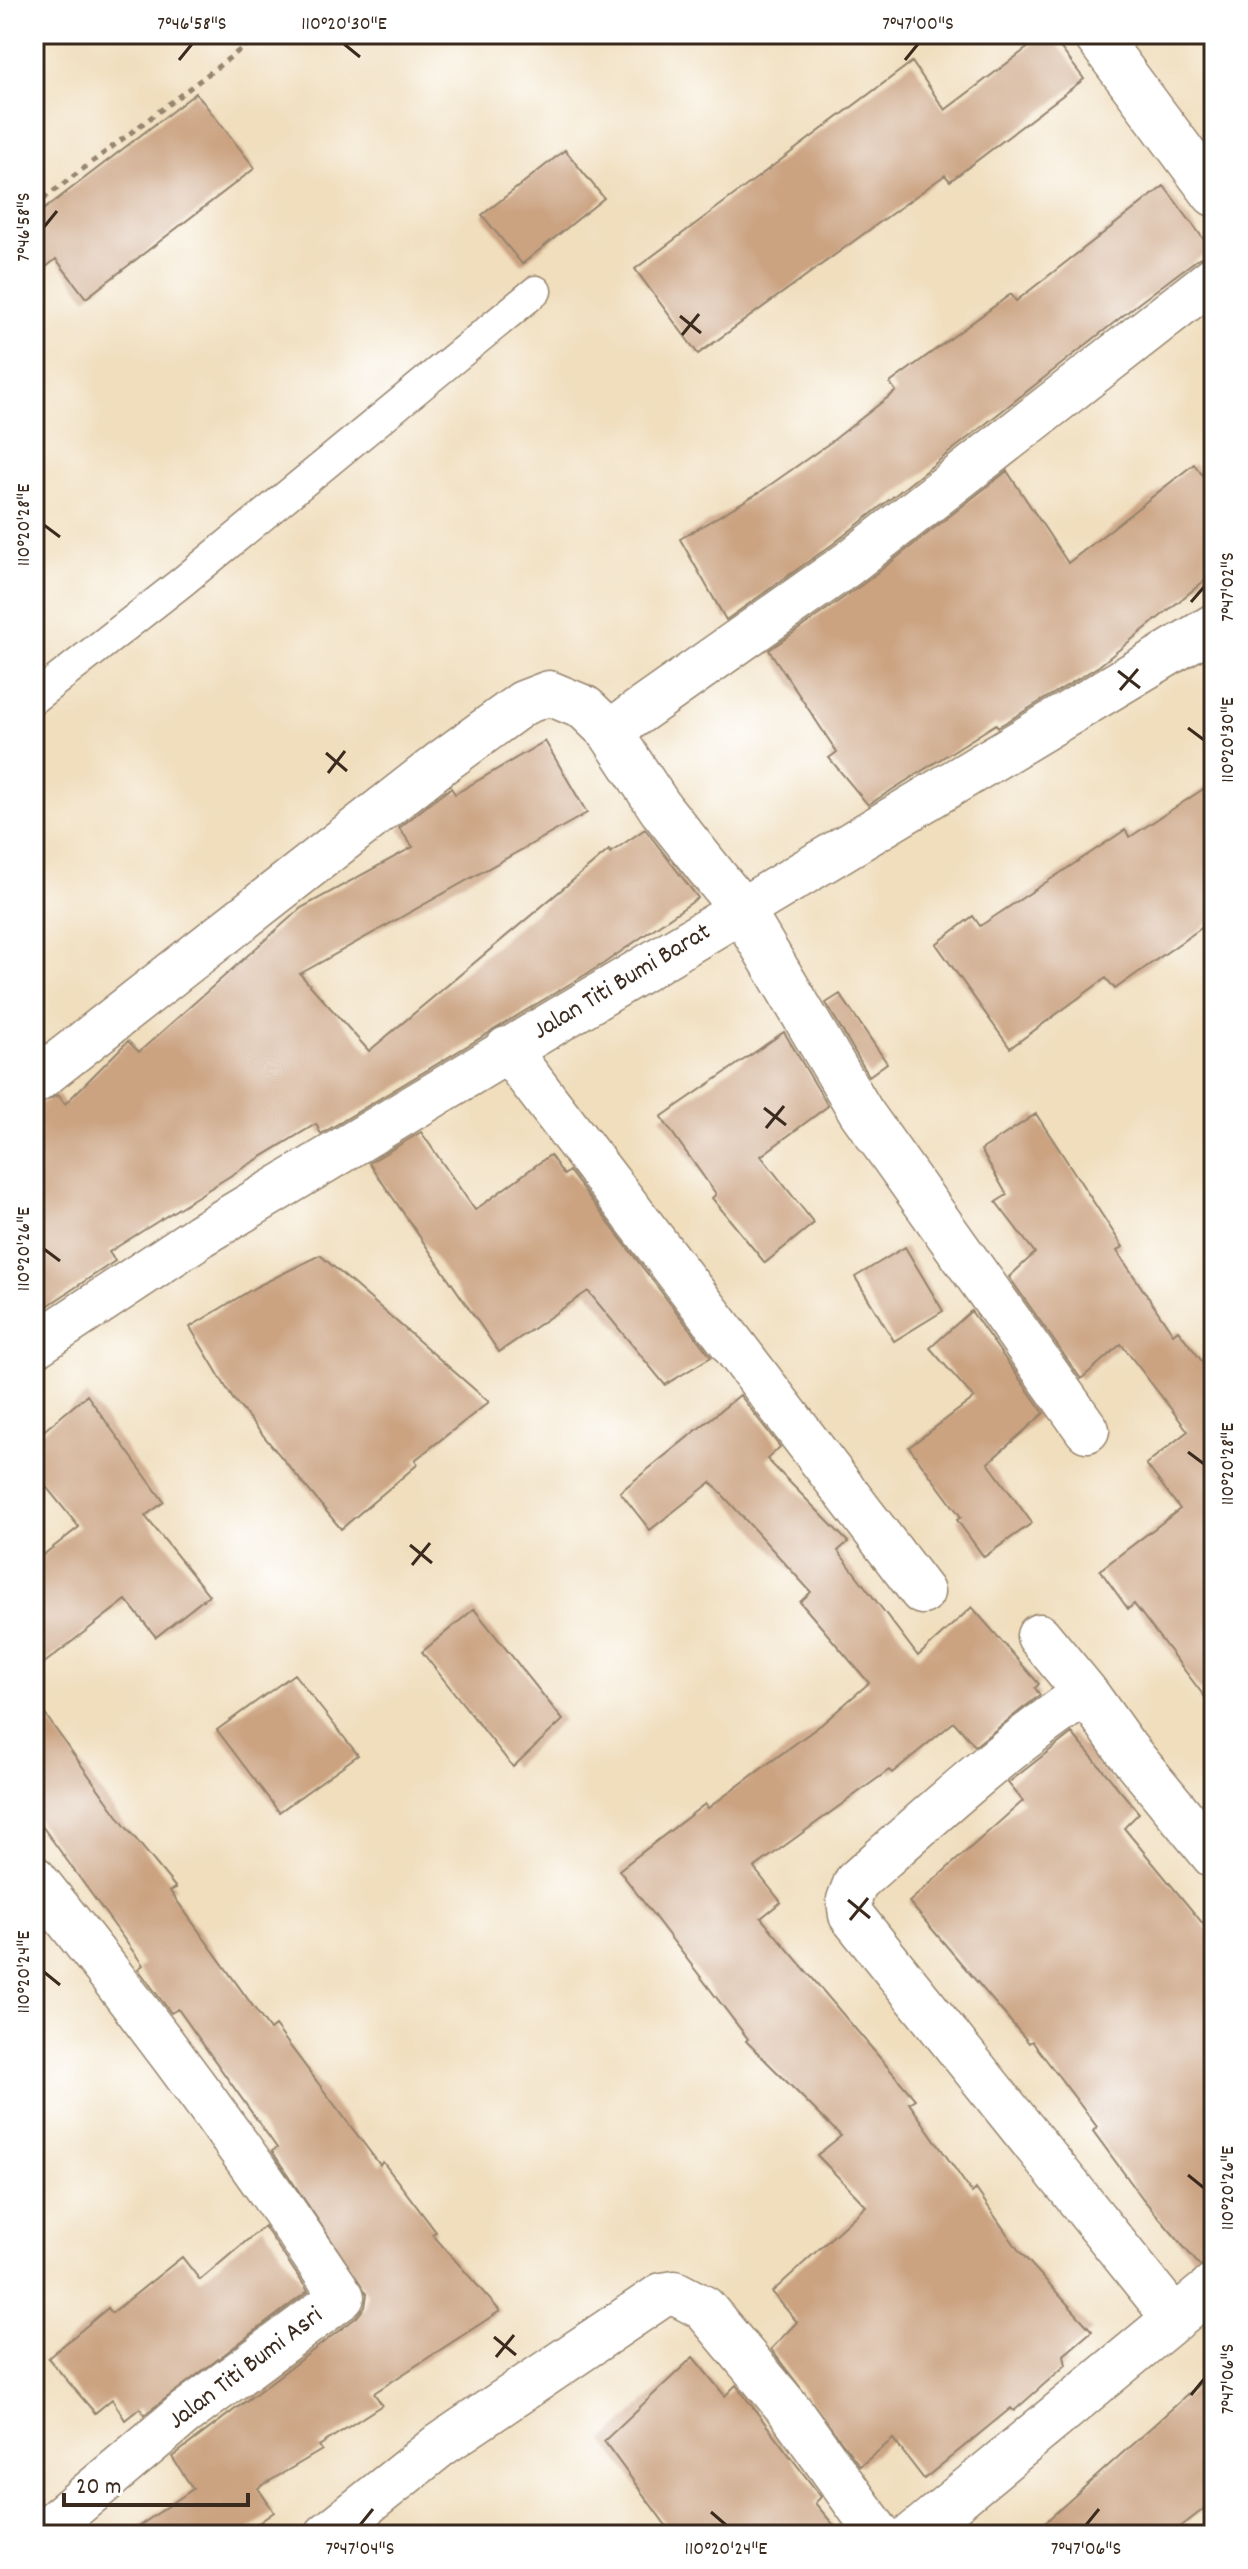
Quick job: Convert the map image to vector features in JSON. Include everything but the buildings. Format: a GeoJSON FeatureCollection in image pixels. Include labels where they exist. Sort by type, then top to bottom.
{"type":"FeatureCollection","features":[{"type":"Feature","properties":{"kind":"street"},"geometry":{"type":"LineString","coordinates":[[1095,34],[1214,194]]}},
{"type":"Feature","properties":{"kind":"street"},"geometry":{"type":"LineString","coordinates":[[610,732],[848,564],[1214,278]]}},
{"type":"Feature","properties":{"kind":"street","name":"Jalan Titi Bumi Barat"},"geometry":{"type":"LineString","coordinates":[[34,1346],[201,1235],[1214,626]]}},
{"type":"Feature","properties":{"kind":"street"},"geometry":{"type":"LineString","coordinates":[[34,1082],[441,763],[523,703],[549,693],[585,708],[610,732],[661,809],[741,909],[861,1112],[1087,1430]]}},
{"type":"Feature","properties":{"kind":"street"},"geometry":{"type":"LineString","coordinates":[[507,1049],[922,1592]]}},
{"type":"Feature","properties":{"kind":"street"},"geometry":{"type":"LineString","coordinates":[[1039,1636],[1214,1856]]}},
{"type":"Feature","properties":{"kind":"street"},"geometry":{"type":"LineString","coordinates":[[1086,1693],[1045,1720],[950,1798],[856,1882],[849,1900],[851,1915],[1175,2319]]}},
{"type":"Feature","properties":{"kind":"street","name":"Jalan Titi Bumi Asri"},"geometry":{"type":"LineString","coordinates":[[34,1878],[106,1967],[265,2182],[342,2297],[184,2414],[40,2535]]}},
{"type":"Feature","properties":{"kind":"street"},"geometry":{"type":"LineString","coordinates":[[913,2535],[1214,2286]]}},
{"type":"Feature","properties":{"kind":"street"},"geometry":{"type":"LineString","coordinates":[[327,2535],[440,2445],[662,2295],[675,2293],[704,2308],[791,2412],[879,2535]]}},
{"type":"Feature","properties":{"kind":"lane"},"geometry":{"type":"LineString","coordinates":[[34,698],[182,582],[536,291]]}},
{"type":"Feature","properties":{"kind":"path"},"geometry":{"type":"LineString","coordinates":[[34,206],[261,34]]}}]}
